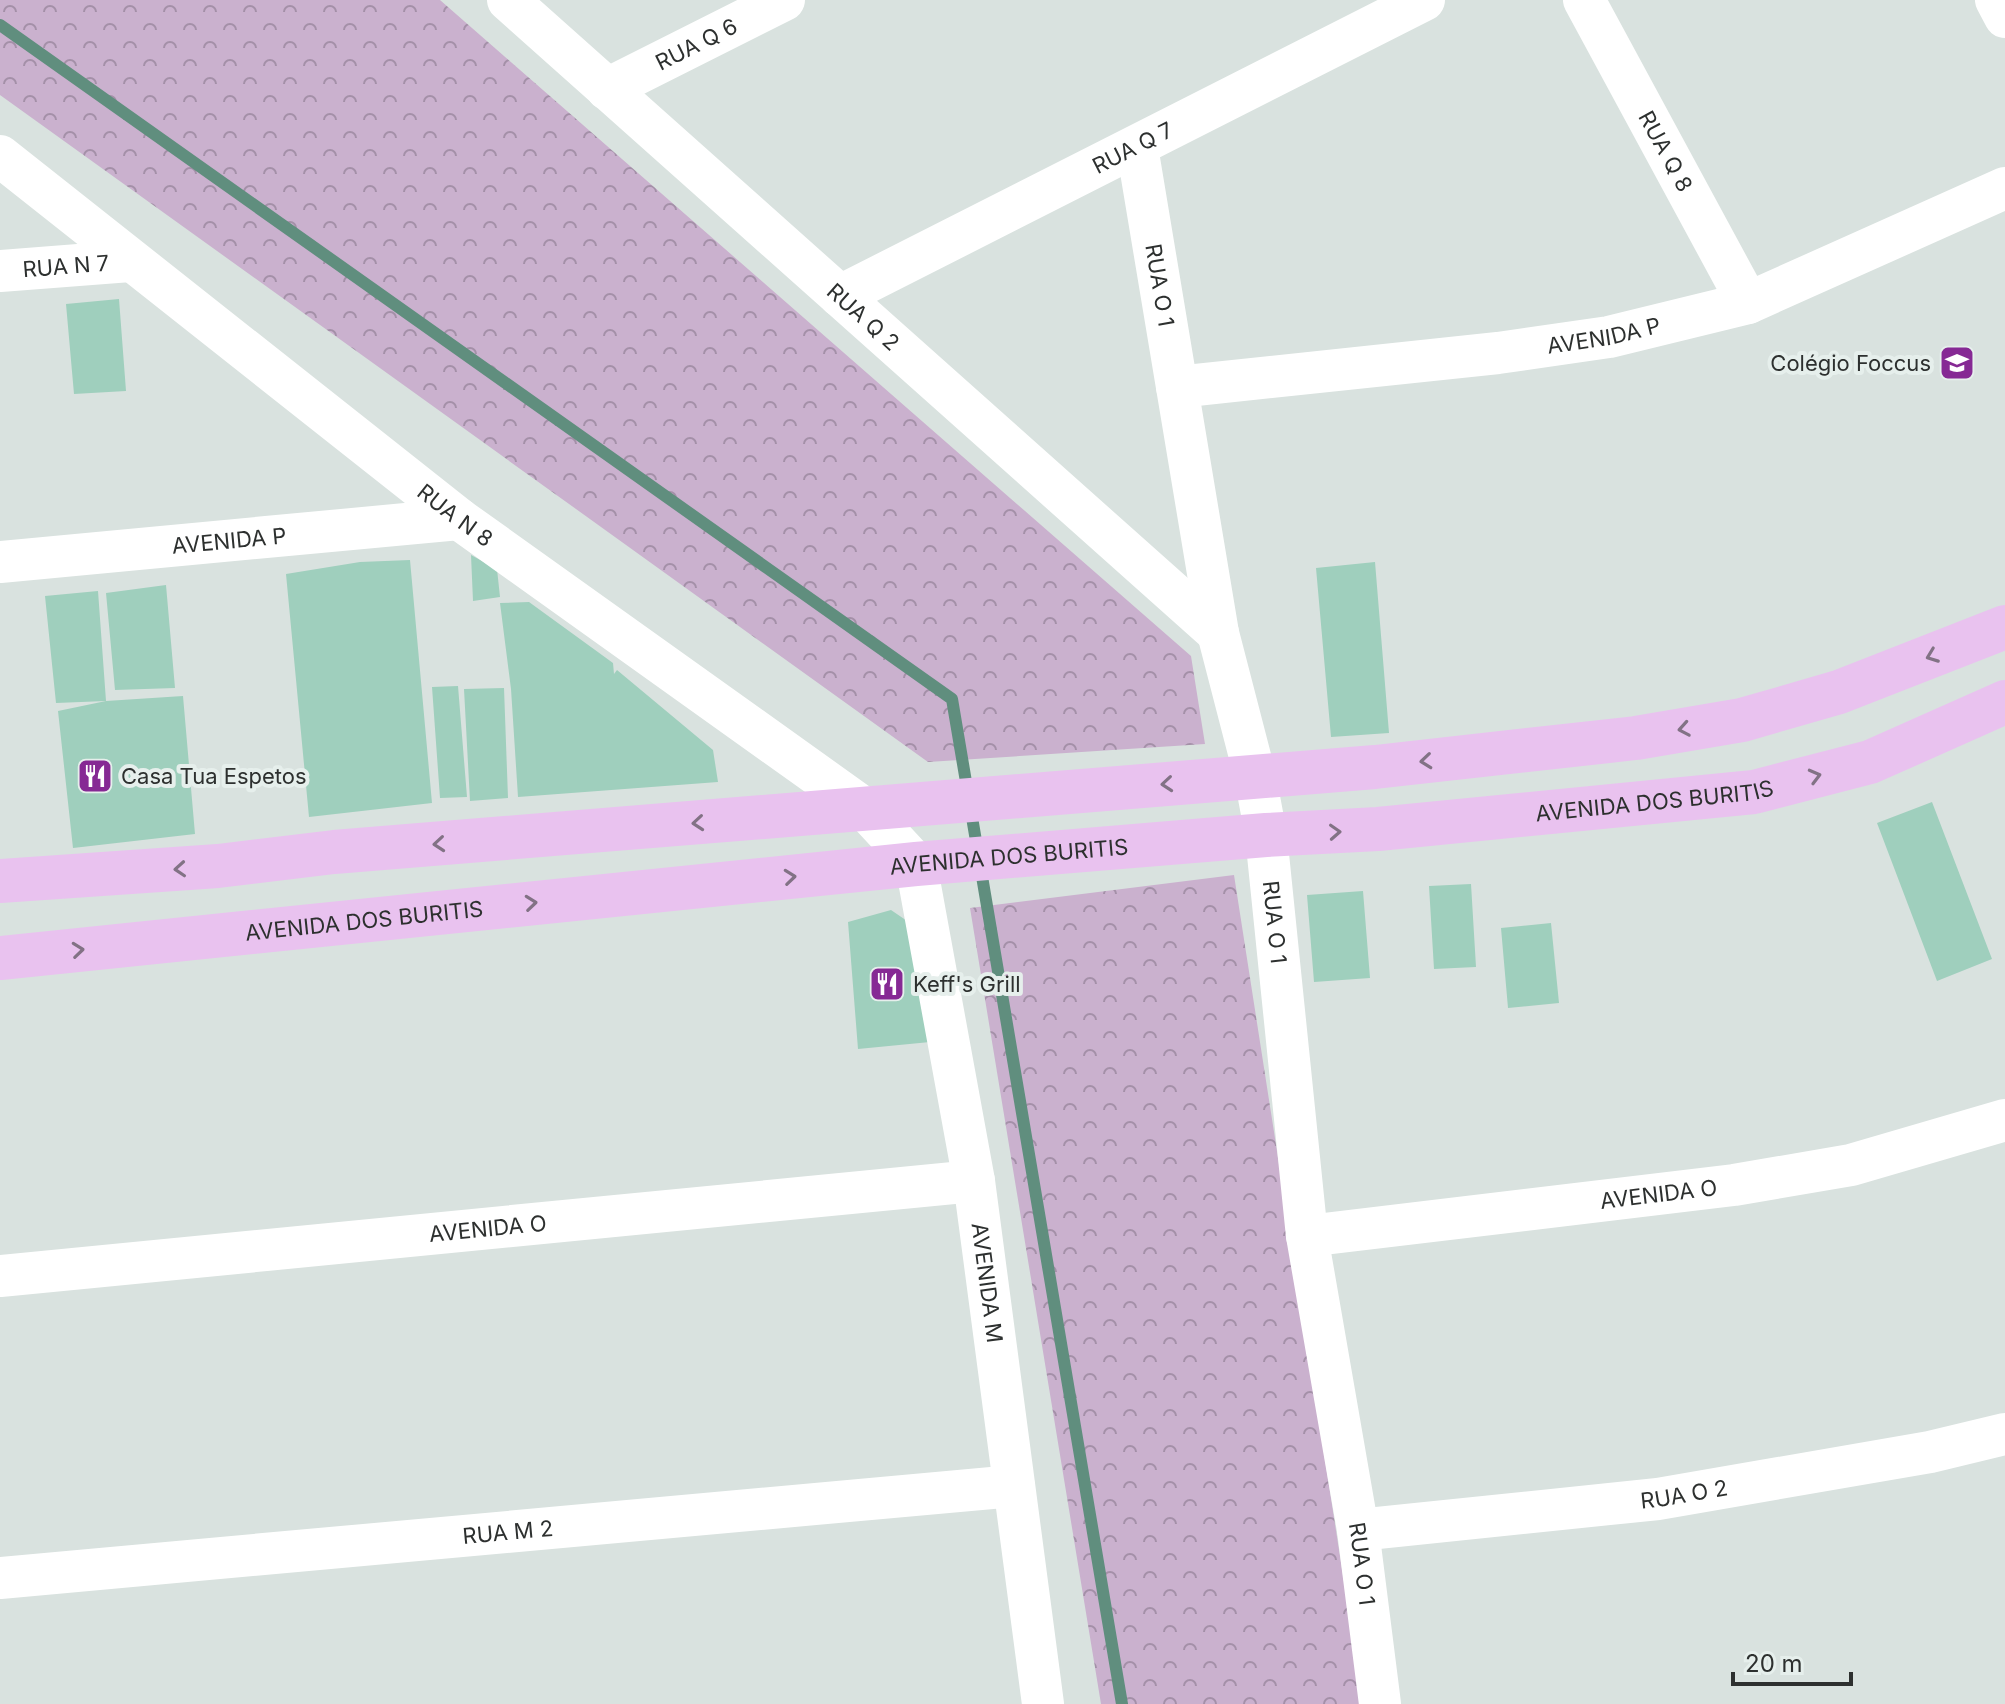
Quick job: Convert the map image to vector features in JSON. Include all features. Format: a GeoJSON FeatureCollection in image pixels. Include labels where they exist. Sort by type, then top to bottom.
{"type":"FeatureCollection","features":[{"type":"Feature","properties":{"kind":"main road"},"geometry":{"type":"LineString","coordinates":[[0,881],[218,866],[349,851],[1375,767],[1606,741],[1742,720],[1839,692],[2005,627]]}},
{"type":"Feature","properties":{"kind":"main road","name":"AVENIDA DOS BURITIS"},"geometry":{"type":"LineString","coordinates":[[0,958],[935,863],[1266,835],[1378,829],[1754,792],[1870,762],[2005,702]]}},
{"type":"Feature","properties":{"kind":"street","name":"RUA Q 2"},"geometry":{"type":"LineString","coordinates":[[508,0],[1218,633]]}},
{"type":"Feature","properties":{"kind":"street","name":"RUA Q 6"},"geometry":{"type":"LineString","coordinates":[[607,89],[784,0]]}},
{"type":"Feature","properties":{"kind":"street","name":"RUA Q 7"},"geometry":{"type":"LineString","coordinates":[[840,296],[1424,0]]}},
{"type":"Feature","properties":{"kind":"street","name":"RUA Q 8"},"geometry":{"type":"LineString","coordinates":[[1584,0],[1748,303]]}},
{"type":"Feature","properties":{"kind":"street"},"geometry":{"type":"LineString","coordinates":[[1996,0],[2005,17]]}},
{"type":"Feature","properties":{"kind":"street","name":"RUA O 1"},"geometry":{"type":"LineString","coordinates":[[1137,147],[1218,633],[1255,776],[1266,835],[1307,1236],[1358,1530],[1380,1704]]}},
{"type":"Feature","properties":{"kind":"street","name":"RUA N 8"},"geometry":{"type":"LineString","coordinates":[[0,156],[459,519],[865,809],[935,863]]}},
{"type":"Feature","properties":{"kind":"street","name":"AVENIDA P"},"geometry":{"type":"LineString","coordinates":[[1177,387],[1609,337],[1748,303],[2005,188]]}},
{"type":"Feature","properties":{"kind":"street","name":"RUA N 7"},"geometry":{"type":"LineString","coordinates":[[0,271],[130,261]]}},
{"type":"Feature","properties":{"kind":"street","name":"AVENIDA P"},"geometry":{"type":"LineString","coordinates":[[0,562],[459,519]]}},
{"type":"Feature","properties":{"kind":"street","name":"AVENIDA M"},"geometry":{"type":"LineString","coordinates":[[935,863],[1043,1704]]}},
{"type":"Feature","properties":{"kind":"street","name":"AVENIDA O"},"geometry":{"type":"LineString","coordinates":[[1307,1236],[1734,1185],[1851,1165],[2005,1120]]}},
{"type":"Feature","properties":{"kind":"street","name":"AVENIDA O"},"geometry":{"type":"LineString","coordinates":[[0,1276],[974,1181]]}},
{"type":"Feature","properties":{"kind":"street","name":"RUA O 2"},"geometry":{"type":"LineString","coordinates":[[1358,1530],[1658,1499],[1930,1452],[2005,1434]]}},
{"type":"Feature","properties":{"kind":"street","name":"RUA M 2"},"geometry":{"type":"LineString","coordinates":[[0,1578],[1014,1486]]}},
{"type":"Feature","properties":{"kind":"green space"},"geometry":{"type":"Polygon","coordinates":[[[0,0],[440,0],[1191,656],[1205,744],[928,762],[0,95],[0,0]]]}},
{"type":"Feature","properties":{"kind":"green space"},"geometry":{"type":"Polygon","coordinates":[[[1234,875],[1363,1704],[1101,1704],[970,908],[1234,875]]]}},
{"type":"Feature","properties":{"kind":"building"},"geometry":{"type":"Polygon","coordinates":[[[119,299],[126,391],[74,394],[66,304],[119,299]]]}},
{"type":"Feature","properties":{"kind":"building"},"geometry":{"type":"Polygon","coordinates":[[[471,555],[497,569],[500,597],[473,601],[471,555]]]}},
{"type":"Feature","properties":{"kind":"building"},"geometry":{"type":"Polygon","coordinates":[[[410,560],[432,803],[309,817],[286,574],[360,562],[410,560]]]}},
{"type":"Feature","properties":{"kind":"building"},"geometry":{"type":"Polygon","coordinates":[[[1375,562],[1389,733],[1331,737],[1316,568],[1375,562]]]}},
{"type":"Feature","properties":{"kind":"building"},"geometry":{"type":"Polygon","coordinates":[[[166,585],[175,688],[115,690],[106,593],[166,585]]]}},
{"type":"Feature","properties":{"kind":"building"},"geometry":{"type":"Polygon","coordinates":[[[98,591],[106,701],[56,703],[45,596],[98,591]]]}},
{"type":"Feature","properties":{"kind":"building"},"geometry":{"type":"Polygon","coordinates":[[[529,602],[613,663],[614,674],[617,670],[713,750],[718,782],[518,797],[511,689],[500,603],[529,602]]]}},
{"type":"Feature","properties":{"kind":"building"},"geometry":{"type":"Polygon","coordinates":[[[458,686],[467,797],[440,798],[432,687],[458,686]]]}},
{"type":"Feature","properties":{"kind":"building"},"geometry":{"type":"Polygon","coordinates":[[[504,688],[508,798],[470,801],[464,689],[504,688]]]}},
{"type":"Feature","properties":{"kind":"building"},"geometry":{"type":"Polygon","coordinates":[[[183,696],[195,834],[73,848],[58,711],[106,701],[183,696]]]}},
{"type":"Feature","properties":{"kind":"building"},"geometry":{"type":"Polygon","coordinates":[[[1932,802],[1992,959],[1937,981],[1877,823],[1932,802]]]}},
{"type":"Feature","properties":{"kind":"building"},"geometry":{"type":"Polygon","coordinates":[[[1471,884],[1476,967],[1434,969],[1429,886],[1471,884]]]}},
{"type":"Feature","properties":{"kind":"building"},"geometry":{"type":"Polygon","coordinates":[[[1363,891],[1370,978],[1314,982],[1307,895],[1363,891]]]}},
{"type":"Feature","properties":{"kind":"building","name":"Keff's Grill"},"geometry":{"type":"Polygon","coordinates":[[[891,910],[913,925],[930,1042],[858,1049],[848,922],[891,910]]]}},
{"type":"Feature","properties":{"kind":"building"},"geometry":{"type":"Polygon","coordinates":[[[1551,923],[1559,1003],[1508,1008],[1501,928],[1551,923]]]}},
{"type":"Feature","properties":{"kind":"waterway"},"geometry":{"type":"LineString","coordinates":[[0,25],[952,699],[1122,1704]]}},
{"type":"Feature","properties":{"kind":"place","name":"Colégio Foccus"},"geometry":{"type":"Point","coordinates":[1957,363]}},
{"type":"Feature","properties":{"kind":"place","name":"Casa Tua Espetos"},"geometry":{"type":"Point","coordinates":[95,776]}},
{"type":"Feature","properties":{"kind":"place","name":"Keff's Grill"},"geometry":{"type":"Point","coordinates":[887,984]}}]}
